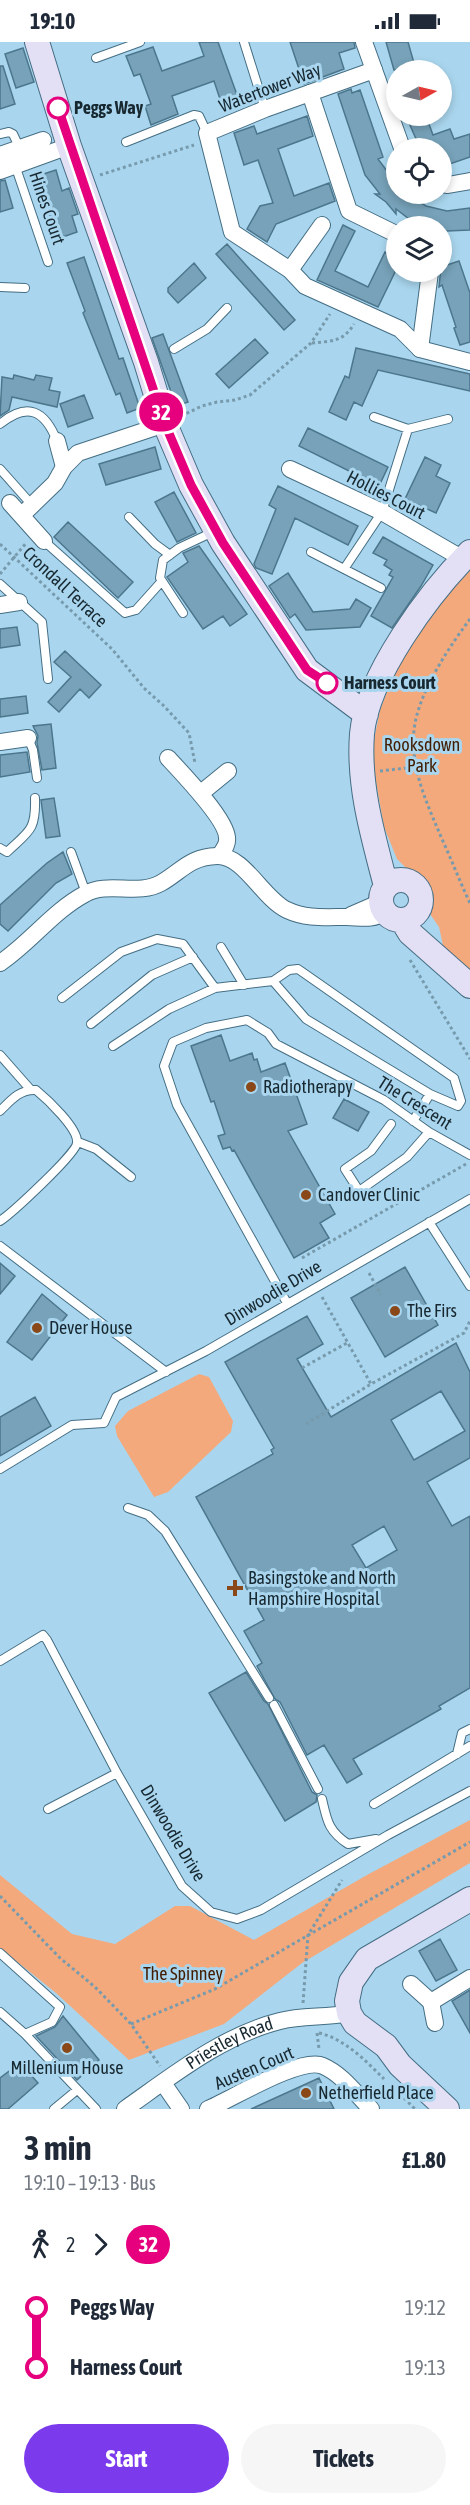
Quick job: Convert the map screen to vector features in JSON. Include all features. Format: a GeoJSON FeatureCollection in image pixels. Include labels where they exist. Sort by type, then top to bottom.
{"type":"FeatureCollection","features":[{"type":"Feature","properties":{"kind":"street"},"geometry":{"type":"LineString","coordinates":[[37,42],[81,181],[151,360],[165,424],[191,485],[216,531],[307,670],[366,714]]}},
{"type":"Feature","properties":{"kind":"street"},"geometry":{"type":"LineString","coordinates":[[364,42],[398,138]]}},
{"type":"Feature","properties":{"kind":"street","name":"Watertower Way"},"geometry":{"type":"LineString","coordinates":[[374,70],[265,109],[207,133],[232,232],[290,270],[305,286],[400,329],[420,349],[470,362]]}},
{"type":"Feature","properties":{"kind":"street"},"geometry":{"type":"LineString","coordinates":[[310,93],[349,211],[386,229]]}},
{"type":"Feature","properties":{"kind":"street"},"geometry":{"type":"LineString","coordinates":[[15,162],[43,140]]}},
{"type":"Feature","properties":{"kind":"street"},"geometry":{"type":"LineString","coordinates":[[0,155],[15,162],[69,146]]}},
{"type":"Feature","properties":{"kind":"street"},"geometry":{"type":"LineString","coordinates":[[452,184],[470,181]]}},
{"type":"Feature","properties":{"kind":"street"},"geometry":{"type":"LineString","coordinates":[[290,270],[322,225]]}},
{"type":"Feature","properties":{"kind":"street"},"geometry":{"type":"LineString","coordinates":[[420,349],[429,282]]}},
{"type":"Feature","properties":{"kind":"street"},"geometry":{"type":"LineString","coordinates":[[40,536],[21,508],[55,483],[64,467],[78,453],[165,424]]}},
{"type":"Feature","properties":{"kind":"street"},"geometry":{"type":"LineString","coordinates":[[57,441],[64,467]]}},
{"type":"Feature","properties":{"kind":"street","name":"Hollies Court"},"geometry":{"type":"LineString","coordinates":[[290,469],[382,512],[467,556]]}},
{"type":"Feature","properties":{"kind":"street"},"geometry":{"type":"LineString","coordinates":[[467,556],[435,591],[413,621],[382,673],[366,714],[362,733],[363,792],[370,827],[383,857],[395,902],[425,939],[436,958],[470,986]]}},
{"type":"Feature","properties":{"kind":"street"},"geometry":{"type":"LineString","coordinates":[[0,605],[19,603]]}},
{"type":"Feature","properties":{"kind":"street"},"geometry":{"type":"LineString","coordinates":[[0,742],[28,738]]}},
{"type":"Feature","properties":{"kind":"street"},"geometry":{"type":"LineString","coordinates":[[168,758],[201,793],[228,836],[220,855]]}},
{"type":"Feature","properties":{"kind":"street"},"geometry":{"type":"LineString","coordinates":[[201,793],[228,771]]}},
{"type":"Feature","properties":{"kind":"street"},"geometry":{"type":"LineString","coordinates":[[0,963],[86,893],[116,887],[144,888],[160,884],[185,864],[200,858],[220,855],[244,869],[270,899],[286,910],[313,917],[376,918],[395,902]]}},
{"type":"Feature","properties":{"kind":"street"},"geometry":{"type":"LineString","coordinates":[[467,2109],[405,2053],[386,2046],[355,2023],[349,2013],[347,2001],[351,1982],[367,1959],[470,1899]]}},
{"type":"Feature","properties":{"kind":"street"},"geometry":{"type":"LineString","coordinates":[[431,2002],[470,1978]]}},
{"type":"Feature","properties":{"kind":"street"},"geometry":{"type":"LineString","coordinates":[[411,1984],[431,2002],[435,2023]]}},
{"type":"Feature","properties":{"kind":"street","name":"Priestley Road"},"geometry":{"type":"LineString","coordinates":[[125,2109],[163,2077],[255,2029],[304,2017],[349,2013]]}},
{"type":"Feature","properties":{"kind":"street"},"geometry":{"type":"LineString","coordinates":[[386,2046],[400,2065],[447,2109]]}},
{"type":"Feature","properties":{"kind":"street","name":"Austen Court"},"geometry":{"type":"LineString","coordinates":[[208,2109],[297,2067],[321,2065],[339,2077],[371,2109]]}},
{"type":"Feature","properties":{"kind":"street"},"geometry":{"type":"LineString","coordinates":[[163,2077],[181,2109]]}},
{"type":"Feature","properties":{"kind":"lane"},"geometry":{"type":"LineString","coordinates":[[96,58],[140,42]]}},
{"type":"Feature","properties":{"kind":"lane"},"geometry":{"type":"LineString","coordinates":[[244,42],[265,109]]}},
{"type":"Feature","properties":{"kind":"lane"},"geometry":{"type":"LineString","coordinates":[[126,141],[194,115],[199,116],[207,133]]}},
{"type":"Feature","properties":{"kind":"lane"},"geometry":{"type":"LineString","coordinates":[[0,135],[9,132],[13,134],[15,162]]}},
{"type":"Feature","properties":{"kind":"lane","name":"Hines Court"},"geometry":{"type":"LineString","coordinates":[[15,162],[48,262]]}},
{"type":"Feature","properties":{"kind":"lane"},"geometry":{"type":"LineString","coordinates":[[0,287],[25,288]]}},
{"type":"Feature","properties":{"kind":"lane"},"geometry":{"type":"LineString","coordinates":[[174,349],[207,329],[227,308]]}},
{"type":"Feature","properties":{"kind":"lane"},"geometry":{"type":"LineString","coordinates":[[0,424],[18,413],[30,411],[45,418],[57,441]]}},
{"type":"Feature","properties":{"kind":"lane"},"geometry":{"type":"LineString","coordinates":[[374,417],[408,429],[447,418]]}},
{"type":"Feature","properties":{"kind":"lane"},"geometry":{"type":"LineString","coordinates":[[344,569],[382,512],[408,429]]}},
{"type":"Feature","properties":{"kind":"lane"},"geometry":{"type":"LineString","coordinates":[[0,469],[21,508]]}},
{"type":"Feature","properties":{"kind":"lane"},"geometry":{"type":"LineString","coordinates":[[129,517],[155,544],[170,555]]}},
{"type":"Feature","properties":{"kind":"lane"},"geometry":{"type":"LineString","coordinates":[[183,613],[160,578],[163,560],[179,548],[216,531]]}},
{"type":"Feature","properties":{"kind":"lane"},"geometry":{"type":"LineString","coordinates":[[40,536],[126,613],[136,610],[162,581]]}},
{"type":"Feature","properties":{"kind":"lane"},"geometry":{"type":"LineString","coordinates":[[311,552],[381,588]]}},
{"type":"Feature","properties":{"kind":"lane"},"geometry":{"type":"LineString","coordinates":[[0,584],[42,622],[48,679]]}},
{"type":"Feature","properties":{"kind":"lane"},"geometry":{"type":"LineString","coordinates":[[28,738],[33,750],[37,778]]}},
{"type":"Feature","properties":{"kind":"lane"},"geometry":{"type":"LineString","coordinates":[[0,848],[7,852],[30,830],[36,819],[35,798]]}},
{"type":"Feature","properties":{"kind":"lane"},"geometry":{"type":"LineString","coordinates":[[71,852],[86,893]]}},
{"type":"Feature","properties":{"kind":"lane"},"geometry":{"type":"LineString","coordinates":[[62,998],[121,952],[157,939],[183,944],[215,988]]}},
{"type":"Feature","properties":{"kind":"lane"},"geometry":{"type":"LineString","coordinates":[[221,947],[244,985]]}},
{"type":"Feature","properties":{"kind":"lane"},"geometry":{"type":"LineString","coordinates":[[91,1024],[152,975],[193,957]]}},
{"type":"Feature","properties":{"kind":"lane"},"geometry":{"type":"LineString","coordinates":[[113,1046],[169,1009],[215,988],[273,981],[289,970],[298,969],[454,1078],[461,1101],[458,1106],[430,1094],[306,1019],[273,981]]}},
{"type":"Feature","properties":{"kind":"lane","name":"The Crescent"},"geometry":{"type":"LineString","coordinates":[[287,1303],[177,1105],[164,1066],[173,1042],[206,1028],[248,1020],[268,1034],[276,1044],[384,1100],[429,1132],[470,1155]]}},
{"type":"Feature","properties":{"kind":"lane"},"geometry":{"type":"LineString","coordinates":[[0,1055],[30,1089]]}},
{"type":"Feature","properties":{"kind":"lane"},"geometry":{"type":"LineString","coordinates":[[0,1111],[16,1095],[30,1089],[36,1090],[76,1133],[78,1142],[70,1157],[1,1222]]}},
{"type":"Feature","properties":{"kind":"lane"},"geometry":{"type":"LineString","coordinates":[[413,1121],[430,1094]]}},
{"type":"Feature","properties":{"kind":"lane"},"geometry":{"type":"LineString","coordinates":[[391,1124],[371,1151],[345,1170],[359,1191],[407,1156],[429,1132]]}},
{"type":"Feature","properties":{"kind":"lane"},"geometry":{"type":"LineString","coordinates":[[78,1142],[96,1149],[131,1177]]}},
{"type":"Feature","properties":{"kind":"lane","name":"Dinwoodie Drive"},"geometry":{"type":"LineString","coordinates":[[0,1469],[72,1425],[104,1423],[116,1397],[213,1347],[470,1199]]}},
{"type":"Feature","properties":{"kind":"lane"},"geometry":{"type":"LineString","coordinates":[[429,1222],[470,1286]]}},
{"type":"Feature","properties":{"kind":"lane"},"geometry":{"type":"LineString","coordinates":[[0,1246],[166,1372]]}},
{"type":"Feature","properties":{"kind":"lane"},"geometry":{"type":"LineString","coordinates":[[128,1508],[148,1515],[165,1531],[272,1702],[318,1789]]}},
{"type":"Feature","properties":{"kind":"lane","name":"Dinwoodie Drive"},"geometry":{"type":"LineString","coordinates":[[0,1661],[43,1635],[117,1773],[182,1886],[211,1912],[237,1919],[261,1910],[388,1835],[470,1791]]}},
{"type":"Feature","properties":{"kind":"lane"},"geometry":{"type":"LineString","coordinates":[[457,1754],[462,1733],[470,1730]]}},
{"type":"Feature","properties":{"kind":"lane"},"geometry":{"type":"LineString","coordinates":[[374,1804],[470,1746]]}},
{"type":"Feature","properties":{"kind":"lane"},"geometry":{"type":"LineString","coordinates":[[48,1809],[117,1773]]}},
{"type":"Feature","properties":{"kind":"lane"},"geometry":{"type":"LineString","coordinates":[[322,1799],[329,1827],[338,1838],[348,1844],[363,1843],[388,1835]]}},
{"type":"Feature","properties":{"kind":"lane"},"geometry":{"type":"LineString","coordinates":[[0,1953],[60,2007],[52,2022],[25,2034]]}},
{"type":"Feature","properties":{"kind":"lane"},"geometry":{"type":"LineString","coordinates":[[0,2012],[25,2034],[96,2109]]}},
{"type":"Feature","properties":{"kind":"lane"},"geometry":{"type":"LineString","coordinates":[[54,2109],[77,2090]]}},
{"type":"Feature","properties":{"kind":"path"},"geometry":{"type":"LineString","coordinates":[[81,181],[194,146],[207,133]]}},
{"type":"Feature","properties":{"kind":"path"},"geometry":{"type":"LineString","coordinates":[[165,424],[202,406],[250,395],[311,343],[336,301]]}},
{"type":"Feature","properties":{"kind":"path"},"geometry":{"type":"LineString","coordinates":[[311,343],[332,341],[347,336],[361,312]]}},
{"type":"Feature","properties":{"kind":"path"},"geometry":{"type":"LineString","coordinates":[[0,574],[14,557],[40,536]]}},
{"type":"Feature","properties":{"kind":"path","name":"Crondall Terrace"},"geometry":{"type":"LineString","coordinates":[[0,544],[112,649],[144,688],[189,733],[196,770]]}},
{"type":"Feature","properties":{"kind":"path"},"geometry":{"type":"LineString","coordinates":[[470,619],[440,665],[418,711],[414,742],[416,767],[422,790],[470,903]]}},
{"type":"Feature","properties":{"kind":"path"},"geometry":{"type":"LineString","coordinates":[[363,773],[416,767]]}},
{"type":"Feature","properties":{"kind":"path"},"geometry":{"type":"LineString","coordinates":[[410,959],[470,1059]]}},
{"type":"Feature","properties":{"kind":"path"},"geometry":{"type":"LineString","coordinates":[[302,1258],[470,1162]]}},
{"type":"Feature","properties":{"kind":"path"},"geometry":{"type":"LineString","coordinates":[[369,1273],[381,1294]]}},
{"type":"Feature","properties":{"kind":"path"},"geometry":{"type":"LineString","coordinates":[[320,1294],[371,1384]]}},
{"type":"Feature","properties":{"kind":"path"},"geometry":{"type":"LineString","coordinates":[[306,1424],[371,1384],[464,1333],[470,1321]]}},
{"type":"Feature","properties":{"kind":"path"},"geometry":{"type":"LineString","coordinates":[[302,1368],[347,1343]]}},
{"type":"Feature","properties":{"kind":"path"},"geometry":{"type":"LineString","coordinates":[[131,2024],[215,1989],[470,1842]]}},
{"type":"Feature","properties":{"kind":"path"},"geometry":{"type":"LineString","coordinates":[[302,1991],[308,1935],[342,1880]]}},
{"type":"Feature","properties":{"kind":"path"},"geometry":{"type":"LineString","coordinates":[[0,1896],[60,1958],[95,1987],[131,2024],[163,2077]]}},
{"type":"Feature","properties":{"kind":"path"},"geometry":{"type":"LineString","coordinates":[[311,2032],[337,2040],[364,2059],[389,2083]]}},
{"type":"Feature","properties":{"kind":"path"},"geometry":{"type":"LineString","coordinates":[[398,2091],[415,2109]]}},
{"type":"Feature","properties":{"kind":"green space","name":"Rooksdown Park"},"geometry":{"type":"Polygon","coordinates":[[[470,560],[470,976],[444,950],[439,927],[430,914],[427,889],[397,859],[384,827],[374,770],[374,740],[380,710],[403,651],[470,560]]]}},
{"type":"Feature","properties":{"kind":"green space"},"geometry":{"type":"Polygon","coordinates":[[[199,1374],[209,1377],[233,1421],[231,1432],[168,1492],[154,1497],[117,1436],[115,1426],[128,1411],[199,1374]]]}},
{"type":"Feature","properties":{"kind":"green space","name":"The Spinney"},"geometry":{"type":"Polygon","coordinates":[[[470,1820],[470,1863],[302,1963],[224,2024],[129,2060],[56,1993],[0,1948],[0,1875],[72,1934],[115,1944],[175,1906],[190,1906],[254,1940],[367,1875],[470,1820]]]}},
{"type":"Feature","properties":{"kind":"building"},"geometry":{"type":"Polygon","coordinates":[[[199,42],[218,42],[241,106],[224,111],[214,81],[172,96],[178,114],[151,125],[145,106],[151,104],[140,74],[134,76],[126,56],[153,47],[162,71],[204,56],[199,42]]]}},
{"type":"Feature","properties":{"kind":"building"},"geometry":{"type":"Polygon","coordinates":[[[290,42],[354,42],[355,48],[339,53],[344,69],[304,84],[290,42]]]}},
{"type":"Feature","properties":{"kind":"building"},"geometry":{"type":"Polygon","coordinates":[[[386,42],[408,42],[413,60],[391,60],[386,42]]]}},
{"type":"Feature","properties":{"kind":"building"},"geometry":{"type":"Polygon","coordinates":[[[23,48],[34,82],[16,88],[5,54],[23,48]]]}},
{"type":"Feature","properties":{"kind":"building"},"geometry":{"type":"Polygon","coordinates":[[[0,66],[3,66],[15,104],[0,109],[0,66]]]}},
{"type":"Feature","properties":{"kind":"building"},"geometry":{"type":"Polygon","coordinates":[[[351,89],[352,93],[360,90],[383,157],[378,159],[386,170],[386,202],[375,194],[380,194],[365,175],[338,94],[351,89]]]}},
{"type":"Feature","properties":{"kind":"building"},"geometry":{"type":"Polygon","coordinates":[[[307,116],[313,136],[278,149],[294,196],[329,183],[335,201],[276,224],[267,242],[247,229],[260,206],[273,203],[258,160],[244,165],[234,133],[254,126],[257,134],[307,116]]]}},
{"type":"Feature","properties":{"kind":"building"},"geometry":{"type":"Polygon","coordinates":[[[410,126],[430,126],[433,135],[450,129],[454,139],[470,134],[470,157],[452,163],[452,138],[416,138],[410,126]]]}},
{"type":"Feature","properties":{"kind":"building"},"geometry":{"type":"Polygon","coordinates":[[[56,170],[62,191],[69,188],[78,214],[72,216],[77,232],[57,239],[37,176],[56,170]]]}},
{"type":"Feature","properties":{"kind":"building"},"geometry":{"type":"Polygon","coordinates":[[[5,180],[13,208],[0,212],[0,181],[5,180]]]}},
{"type":"Feature","properties":{"kind":"building"},"geometry":{"type":"Polygon","coordinates":[[[388,204],[423,204],[447,211],[470,208],[470,230],[452,231],[452,216],[405,216],[396,209],[396,214],[388,204]]]}},
{"type":"Feature","properties":{"kind":"building"},"geometry":{"type":"Polygon","coordinates":[[[343,225],[355,231],[335,271],[368,287],[386,253],[386,282],[390,282],[378,307],[317,280],[343,225]]]}},
{"type":"Feature","properties":{"kind":"building"},"geometry":{"type":"Polygon","coordinates":[[[227,244],[295,320],[284,330],[216,254],[227,244]]]}},
{"type":"Feature","properties":{"kind":"building"},"geometry":{"type":"Polygon","coordinates":[[[84,257],[119,359],[123,358],[140,408],[127,413],[120,393],[116,395],[83,313],[85,311],[67,263],[84,257]]]}},
{"type":"Feature","properties":{"kind":"building"},"geometry":{"type":"Polygon","coordinates":[[[459,261],[470,293],[470,342],[460,345],[442,285],[439,287],[440,282],[452,282],[452,263],[459,261]]]}},
{"type":"Feature","properties":{"kind":"building"},"geometry":{"type":"Polygon","coordinates":[[[194,263],[206,278],[178,303],[168,292],[168,288],[194,263]]]}},
{"type":"Feature","properties":{"kind":"building"},"geometry":{"type":"Polygon","coordinates":[[[163,334],[188,402],[176,406],[152,338],[163,334]]]}},
{"type":"Feature","properties":{"kind":"building"},"geometry":{"type":"Polygon","coordinates":[[[255,339],[268,353],[229,388],[216,374],[255,339]]]}},
{"type":"Feature","properties":{"kind":"building"},"geometry":{"type":"Polygon","coordinates":[[[356,348],[470,374],[470,391],[378,370],[362,406],[354,402],[346,420],[329,412],[345,376],[349,378],[356,348]]]}},
{"type":"Feature","properties":{"kind":"building"},"geometry":{"type":"Polygon","coordinates":[[[14,375],[34,380],[36,375],[52,378],[49,390],[60,392],[57,407],[12,397],[9,410],[0,416],[2,377],[13,379],[14,375]]]}},
{"type":"Feature","properties":{"kind":"building"},"geometry":{"type":"Polygon","coordinates":[[[84,395],[93,418],[68,427],[60,404],[84,395]]]}},
{"type":"Feature","properties":{"kind":"building"},"geometry":{"type":"Polygon","coordinates":[[[308,428],[388,467],[379,486],[299,446],[308,428]]]}},
{"type":"Feature","properties":{"kind":"building"},"geometry":{"type":"Polygon","coordinates":[[[155,447],[161,469],[106,485],[99,464],[155,447]]]}},
{"type":"Feature","properties":{"kind":"building"},"geometry":{"type":"Polygon","coordinates":[[[425,457],[441,465],[436,476],[450,483],[436,513],[405,499],[425,457]]]}},
{"type":"Feature","properties":{"kind":"building"},"geometry":{"type":"Polygon","coordinates":[[[278,486],[358,526],[348,545],[295,518],[272,574],[256,568],[254,564],[276,509],[269,505],[278,486]]]}},
{"type":"Feature","properties":{"kind":"building"},"geometry":{"type":"Polygon","coordinates":[[[174,492],[196,533],[177,542],[155,502],[174,492]]]}},
{"type":"Feature","properties":{"kind":"building"},"geometry":{"type":"Polygon","coordinates":[[[68,522],[133,582],[118,598],[54,537],[68,522]]]}},
{"type":"Feature","properties":{"kind":"building"},"geometry":{"type":"Polygon","coordinates":[[[383,537],[433,565],[392,628],[371,616],[393,577],[389,575],[392,570],[384,565],[387,560],[373,553],[383,537]]]}},
{"type":"Feature","properties":{"kind":"building"},"geometry":{"type":"Polygon","coordinates":[[[199,546],[247,614],[230,626],[223,616],[203,629],[167,577],[188,562],[183,553],[199,546]]]}},
{"type":"Feature","properties":{"kind":"building"},"geometry":{"type":"Polygon","coordinates":[[[288,573],[313,612],[350,609],[356,599],[371,608],[360,627],[306,630],[295,614],[290,618],[269,586],[288,573]]]}},
{"type":"Feature","properties":{"kind":"building"},"geometry":{"type":"Polygon","coordinates":[[[17,627],[20,645],[0,648],[0,629],[17,627]]]}},
{"type":"Feature","properties":{"kind":"building"},"geometry":{"type":"Polygon","coordinates":[[[65,651],[101,685],[89,698],[80,689],[59,712],[48,702],[71,677],[54,662],[65,651]]]}},
{"type":"Feature","properties":{"kind":"building"},"geometry":{"type":"Polygon","coordinates":[[[26,696],[28,713],[0,717],[0,699],[26,696]]]}},
{"type":"Feature","properties":{"kind":"building"},"geometry":{"type":"Polygon","coordinates":[[[51,724],[56,768],[42,770],[37,743],[38,736],[33,726],[51,724]]]}},
{"type":"Feature","properties":{"kind":"building"},"geometry":{"type":"Polygon","coordinates":[[[27,752],[30,772],[0,777],[0,755],[27,752]]]}},
{"type":"Feature","properties":{"kind":"building"},"geometry":{"type":"Polygon","coordinates":[[[54,798],[60,836],[46,838],[41,800],[54,798]]]}},
{"type":"Feature","properties":{"kind":"building"},"geometry":{"type":"Polygon","coordinates":[[[63,852],[72,874],[56,883],[8,931],[0,924],[0,905],[47,863],[63,852]]]}},
{"type":"Feature","properties":{"kind":"building"},"geometry":{"type":"Polygon","coordinates":[[[221,1035],[230,1061],[252,1053],[254,1060],[257,1059],[261,1072],[285,1063],[307,1124],[288,1131],[335,1214],[320,1223],[329,1238],[294,1258],[234,1150],[232,1151],[230,1147],[223,1149],[218,1136],[225,1134],[191,1046],[221,1035]]]}},
{"type":"Feature","properties":{"kind":"building"},"geometry":{"type":"Polygon","coordinates":[[[344,1099],[369,1112],[358,1131],[333,1118],[344,1099]]]}},
{"type":"Feature","properties":{"kind":"building"},"geometry":{"type":"Polygon","coordinates":[[[0,1263],[15,1276],[0,1294],[0,1263]]]}},
{"type":"Feature","properties":{"kind":"building","name":"The Firs"},"geometry":{"type":"Polygon","coordinates":[[[405,1267],[438,1325],[385,1357],[351,1298],[405,1267]]]}},
{"type":"Feature","properties":{"kind":"building","name":"Dever House"},"geometry":{"type":"Polygon","coordinates":[[[42,1294],[67,1315],[32,1360],[7,1342],[42,1294]]]}},
{"type":"Feature","properties":{"kind":"building","name":"Basingstoke and North Hampshire Hospital"},"geometry":{"type":"Polygon","coordinates":[[[307,1316],[323,1344],[297,1359],[331,1417],[456,1343],[470,1372],[470,1458],[427,1482],[452,1526],[470,1516],[470,1688],[439,1706],[441,1709],[353,1759],[362,1774],[347,1783],[324,1745],[307,1755],[280,1702],[275,1699],[257,1666],[262,1663],[244,1631],[264,1620],[196,1497],[273,1454],[271,1450],[274,1448],[225,1362],[307,1316]],[[441,1391],[391,1420],[414,1460],[465,1431],[441,1391]],[[384,1526],[352,1545],[366,1568],[397,1550],[384,1526]]]}},
{"type":"Feature","properties":{"kind":"building"},"geometry":{"type":"Polygon","coordinates":[[[35,1397],[51,1426],[0,1456],[0,1417],[35,1397]]]}},
{"type":"Feature","properties":{"kind":"building"},"geometry":{"type":"Polygon","coordinates":[[[246,1672],[268,1704],[312,1792],[317,1795],[316,1802],[285,1821],[209,1693],[246,1672]]]}},
{"type":"Feature","properties":{"kind":"building"},"geometry":{"type":"Polygon","coordinates":[[[440,1939],[457,1970],[436,1981],[419,1951],[440,1939]]]}},
{"type":"Feature","properties":{"kind":"building"},"geometry":{"type":"Polygon","coordinates":[[[470,1990],[470,2033],[452,2001],[470,1990]]]}},
{"type":"Feature","properties":{"kind":"building","name":"Millenium House"},"geometry":{"type":"Polygon","coordinates":[[[63,2016],[99,2060],[77,2080],[36,2036],[55,2027],[63,2016]]]}},
{"type":"Feature","properties":{"kind":"building"},"geometry":{"type":"Polygon","coordinates":[[[20,2063],[38,2083],[8,2109],[0,2109],[0,2078],[20,2063]]]}},
{"type":"Feature","properties":{"kind":"building","name":"Netherfield Place"},"geometry":{"type":"Polygon","coordinates":[[[319,2078],[334,2109],[251,2109],[319,2078]]]}},
{"type":"Feature","properties":{"kind":"bus line","name":"32"},"geometry":{"type":"LineString","coordinates":[[58,108],[165,424],[191,485],[223,543],[307,670],[327,683]]}},
{"type":"Feature","properties":{"kind":"place","name":"Peggs Way"},"geometry":{"type":"Point","coordinates":[58,108]}},
{"type":"Feature","properties":{"kind":"place","name":"Harness Court"},"geometry":{"type":"Point","coordinates":[327,683]}},
{"type":"Feature","properties":{"kind":"place","name":"Radiotherapy"},"geometry":{"type":"Point","coordinates":[251,1087]}},
{"type":"Feature","properties":{"kind":"place","name":"Candover Clinic"},"geometry":{"type":"Point","coordinates":[306,1195]}},
{"type":"Feature","properties":{"kind":"place","name":"The Firs"},"geometry":{"type":"Point","coordinates":[395,1311]}},
{"type":"Feature","properties":{"kind":"place","name":"Dever House"},"geometry":{"type":"Point","coordinates":[37,1328]}},
{"type":"Feature","properties":{"kind":"place","name":"Basingstoke and North Hampshire Hospital"},"geometry":{"type":"Point","coordinates":[235,1588]}},
{"type":"Feature","properties":{"kind":"place","name":"Millenium House"},"geometry":{"type":"Point","coordinates":[67,2048]}},
{"type":"Feature","properties":{"kind":"place","name":"Netherfield Place"},"geometry":{"type":"Point","coordinates":[306,2093]}}]}
